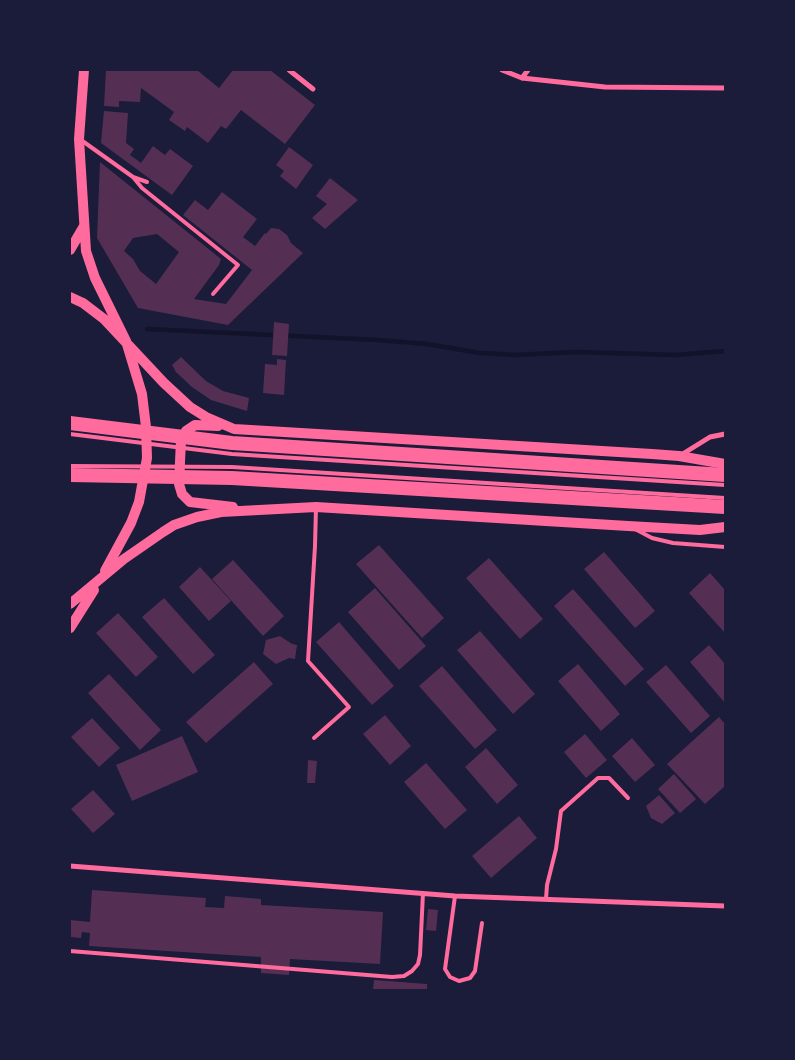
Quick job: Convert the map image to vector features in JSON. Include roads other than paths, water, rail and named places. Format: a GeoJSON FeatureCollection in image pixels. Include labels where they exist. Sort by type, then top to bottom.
{"type":"FeatureCollection","features":[{"type":"Feature","properties":{"kind":"highway"},"geometry":{"type":"LineString","coordinates":[[70,423],[232,444],[722,477]]}},
{"type":"Feature","properties":{"kind":"highway"},"geometry":{"type":"LineString","coordinates":[[70,475],[232,478],[721,502]]}},
{"type":"Feature","properties":{"kind":"main road"},"geometry":{"type":"LineString","coordinates":[[70,628],[117,551],[139,502],[148,458],[142,394],[126,341],[95,278],[86,251],[79,139],[84,70]]}},
{"type":"Feature","properties":{"kind":"main road"},"geometry":{"type":"LineString","coordinates":[[70,250],[78,240],[84,226]]}},
{"type":"Feature","properties":{"kind":"main road"},"geometry":{"type":"LineString","coordinates":[[70,297],[83,303],[104,319],[164,383],[190,407],[206,417],[234,429]]}},
{"type":"Feature","properties":{"kind":"main road"},"geometry":{"type":"LineString","coordinates":[[251,509],[190,502],[182,494],[179,484],[181,440],[186,431],[195,425],[210,425],[234,429],[679,456],[722,477]]}},
{"type":"Feature","properties":{"kind":"main road"},"geometry":{"type":"LineString","coordinates":[[70,604],[124,559],[174,525],[197,516],[221,512],[316,507],[700,530],[725,527]]}},
{"type":"Feature","properties":{"kind":"street"},"geometry":{"type":"LineString","coordinates":[[289,70],[313,88]]}},
{"type":"Feature","properties":{"kind":"street"},"geometry":{"type":"LineString","coordinates":[[502,70],[522,78],[605,87],[725,88]]}},
{"type":"Feature","properties":{"kind":"street"},"geometry":{"type":"LineString","coordinates":[[522,78],[528,70]]}},
{"type":"Feature","properties":{"kind":"street"},"geometry":{"type":"LineString","coordinates":[[679,456],[710,437],[725,434]]}},
{"type":"Feature","properties":{"kind":"street"},"geometry":{"type":"LineString","coordinates":[[70,866],[456,896],[725,906]]}},
{"type":"Feature","properties":{"kind":"lane"},"geometry":{"type":"LineString","coordinates":[[79,139],[133,177],[146,182]]}},
{"type":"Feature","properties":{"kind":"lane"},"geometry":{"type":"LineString","coordinates":[[133,177],[142,188],[238,264],[213,294]]}},
{"type":"Feature","properties":{"kind":"lane"},"geometry":{"type":"LineString","coordinates":[[70,434],[232,454],[722,477]]}},
{"type":"Feature","properties":{"kind":"lane"},"geometry":{"type":"LineString","coordinates":[[70,466],[232,466],[721,502]]}},
{"type":"Feature","properties":{"kind":"lane"},"geometry":{"type":"LineString","coordinates":[[314,738],[349,707],[308,661],[316,507]]}},
{"type":"Feature","properties":{"kind":"lane"},"geometry":{"type":"LineString","coordinates":[[628,526],[652,538],[725,548]]}},
{"type":"Feature","properties":{"kind":"lane"},"geometry":{"type":"LineString","coordinates":[[546,899],[561,811],[598,778],[609,778],[628,798]]}},
{"type":"Feature","properties":{"kind":"lane"},"geometry":{"type":"LineString","coordinates":[[70,951],[392,977],[404,976],[418,964],[423,893]]}},
{"type":"Feature","properties":{"kind":"lane"},"geometry":{"type":"LineString","coordinates":[[456,896],[444,969],[450,977],[459,981],[470,978],[475,971],[482,923]]}},
{"type":"Feature","properties":{"kind":"waterway"},"geometry":{"type":"LineString","coordinates":[[147,329],[378,340],[427,344],[480,353],[516,355],[575,352],[677,355],[725,351]]}}]}
